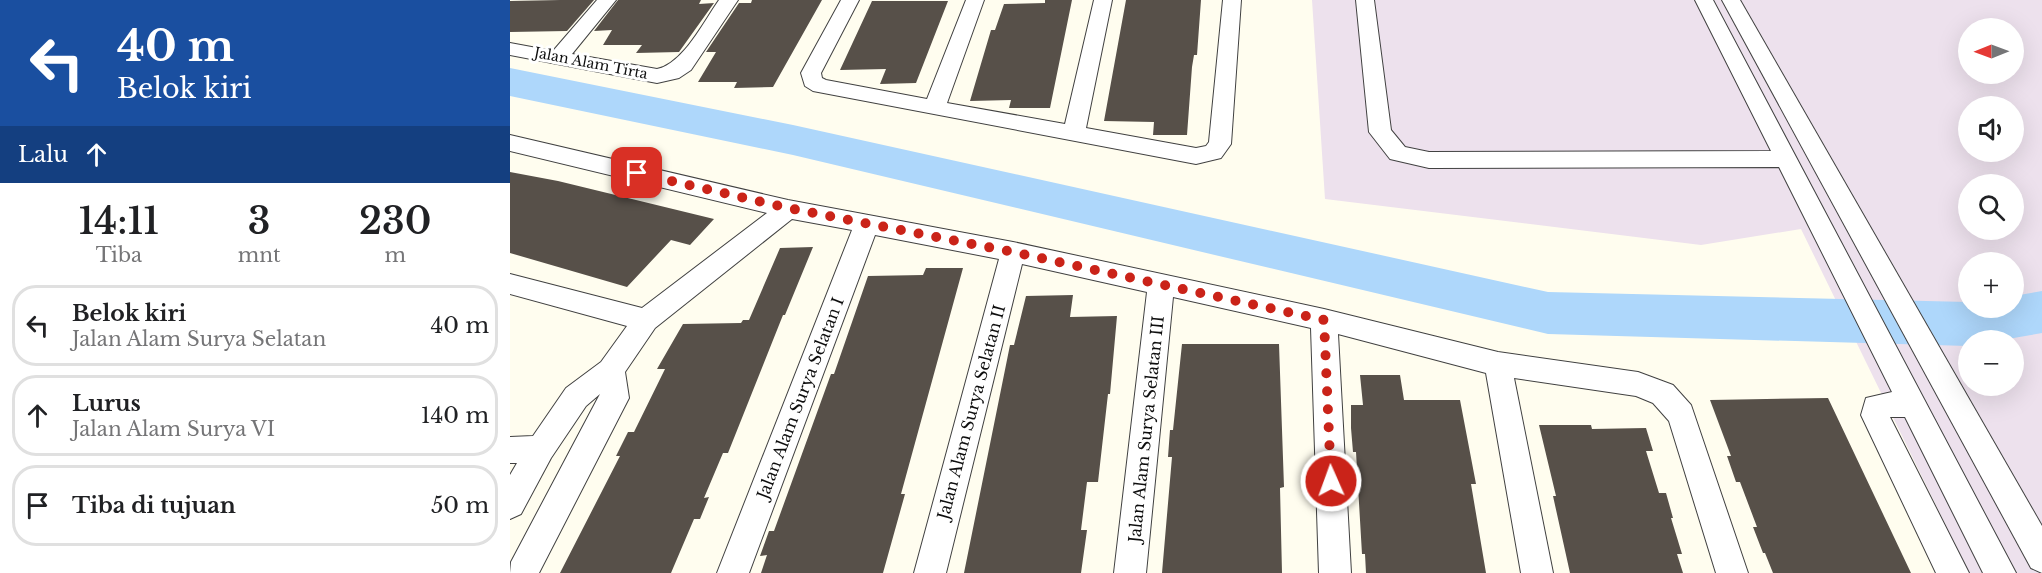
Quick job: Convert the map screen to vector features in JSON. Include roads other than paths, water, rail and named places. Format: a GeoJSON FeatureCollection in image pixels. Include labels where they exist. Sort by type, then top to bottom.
{"type":"FeatureCollection","features":[{"type":"Feature","properties":{"kind":"street"},"geometry":{"type":"LineString","coordinates":[[560,57],[607,0]]}},
{"type":"Feature","properties":{"kind":"street","name":"Jalan Alam Tirta"},"geometry":{"type":"LineString","coordinates":[[510,49],[657,76],[672,73],[684,65],[729,0]]}},
{"type":"Feature","properties":{"kind":"street"},"geometry":{"type":"LineString","coordinates":[[850,0],[811,73],[813,81],[820,86],[1196,156],[1214,152],[1220,144],[1232,0]]}},
{"type":"Feature","properties":{"kind":"street"},"geometry":{"type":"LineString","coordinates":[[935,107],[975,0]]}},
{"type":"Feature","properties":{"kind":"street"},"geometry":{"type":"LineString","coordinates":[[1074,133],[1103,0]]}},
{"type":"Feature","properties":{"kind":"street"},"geometry":{"type":"LineString","coordinates":[[1365,0],[1380,132],[1398,153],[1429,160],[1785,159]]}},
{"type":"Feature","properties":{"kind":"street"},"geometry":{"type":"LineString","coordinates":[[1704,0],[2000,573]]}},
{"type":"Feature","properties":{"kind":"street"},"geometry":{"type":"LineString","coordinates":[[1731,0],[2042,557]]}},
{"type":"Feature","properties":{"kind":"street"},"geometry":{"type":"LineString","coordinates":[[510,142],[788,208],[1013,252],[1324,320],[1498,364],[1638,384],[1663,394],[1680,414],[1732,573]]}},
{"type":"Feature","properties":{"kind":"street"},"geometry":{"type":"LineString","coordinates":[[510,504],[540,449],[576,397],[611,370],[646,320],[788,208]]}},
{"type":"Feature","properties":{"kind":"street","name":"Jalan Alam Surya Selatan I"},"geometry":{"type":"LineString","coordinates":[[733,573],[867,223]]}},
{"type":"Feature","properties":{"kind":"street","name":"Jalan Alam Surya Selatan II"},"geometry":{"type":"LineString","coordinates":[[930,573],[1013,252]]}},
{"type":"Feature","properties":{"kind":"street"},"geometry":{"type":"LineString","coordinates":[[510,284],[646,320]]}},
{"type":"Feature","properties":{"kind":"street","name":"Jalan Alam Surya Selatan III"},"geometry":{"type":"LineString","coordinates":[[1130,573],[1161,285]]}},
{"type":"Feature","properties":{"kind":"street"},"geometry":{"type":"LineString","coordinates":[[1324,320],[1335,573]]}},
{"type":"Feature","properties":{"kind":"street"},"geometry":{"type":"LineString","coordinates":[[1498,364],[1537,573]]}},
{"type":"Feature","properties":{"kind":"street"},"geometry":{"type":"LineString","coordinates":[[522,573],[615,398],[611,370]]}},
{"type":"Feature","properties":{"kind":"street"},"geometry":{"type":"LineString","coordinates":[[1912,405],[1886,404],[1876,407],[1875,415],[1953,573]]}},
{"type":"Feature","properties":{"kind":"street"},"geometry":{"type":"LineString","coordinates":[[510,450],[540,449]]}},
{"type":"Feature","properties":{"kind":"waterway"},"geometry":{"type":"LineString","coordinates":[[510,82],[793,140],[1548,313],[1973,324],[2042,312]]}}]}
